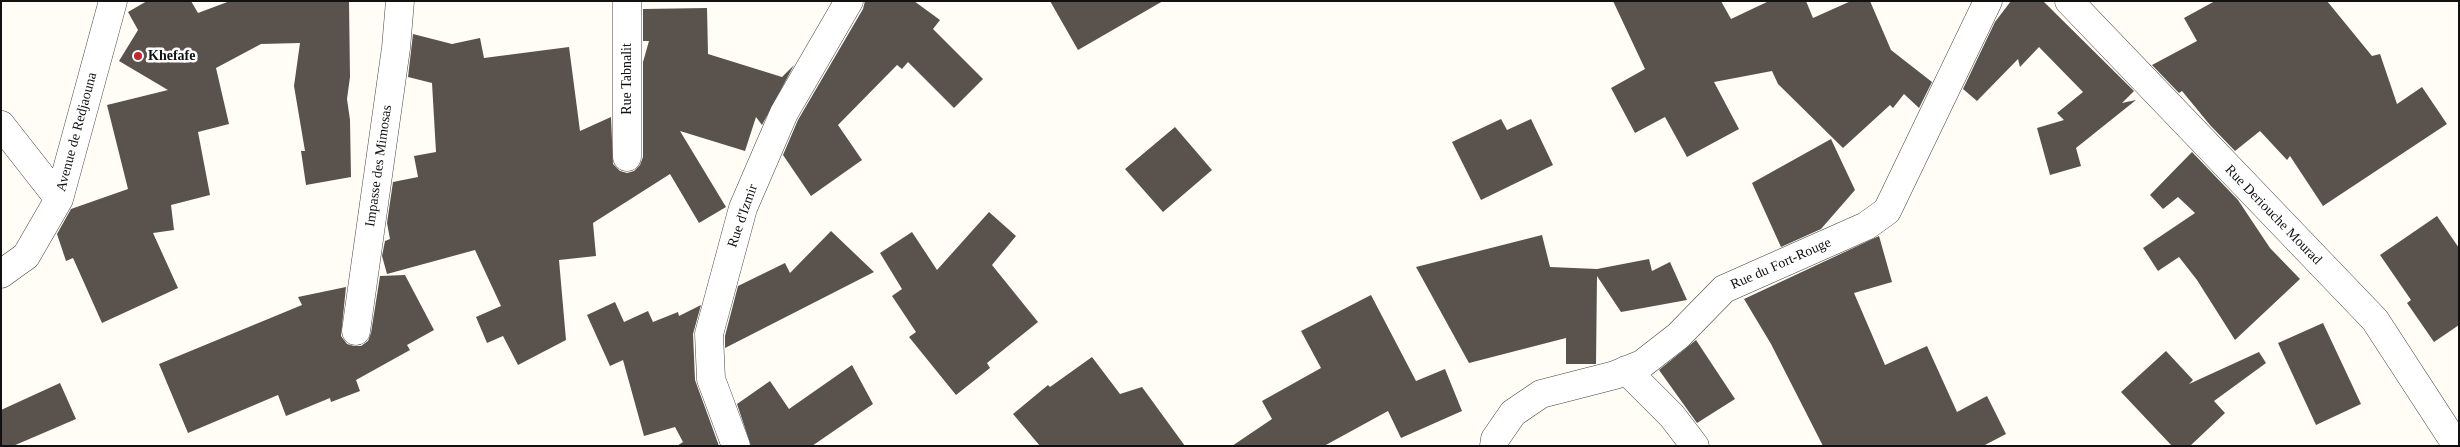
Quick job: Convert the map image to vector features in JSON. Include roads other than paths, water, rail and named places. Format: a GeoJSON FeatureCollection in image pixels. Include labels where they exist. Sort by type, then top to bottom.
{"type":"FeatureCollection","features":[{"type":"Feature","properties":{"kind":"street","name":"Avenue de Redjaouna"},"geometry":{"type":"LineString","coordinates":[[1,274],[26,256],[59,199],[113,1]]}},
{"type":"Feature","properties":{"kind":"street","name":"Impasse des Mimosas"},"geometry":{"type":"LineString","coordinates":[[356,331],[396,48],[400,1]]}},
{"type":"Feature","properties":{"kind":"street","name":"Rue Tabnalit"},"geometry":{"type":"LineString","coordinates":[[627,1],[627,157]]}},
{"type":"Feature","properties":{"kind":"street","name":"Rue d'Izmir"},"geometry":{"type":"LineString","coordinates":[[736,446],[711,379],[709,334],[743,208],[784,113],[849,1]]}},
{"type":"Feature","properties":{"kind":"street","name":"Rue du Fort-Rouge"},"geometry":{"type":"LineString","coordinates":[[1494,446],[1495,439],[1513,413],[1542,394],[1642,364],[1678,336],[1724,289],[1866,226],[1887,211],[1988,1]]}},
{"type":"Feature","properties":{"kind":"street","name":"Rue Deriouche Mourad"},"geometry":{"type":"LineString","coordinates":[[2069,1],[2375,320],[2457,446]]}},
{"type":"Feature","properties":{"kind":"street"},"geometry":{"type":"LineString","coordinates":[[1,125],[59,199]]}},
{"type":"Feature","properties":{"kind":"street"},"geometry":{"type":"LineString","coordinates":[[1626,370],[1672,416],[1695,446]]}},
{"type":"Feature","properties":{"kind":"place","name":"Khefafe"},"geometry":{"type":"Point","coordinates":[138,56]}}]}
